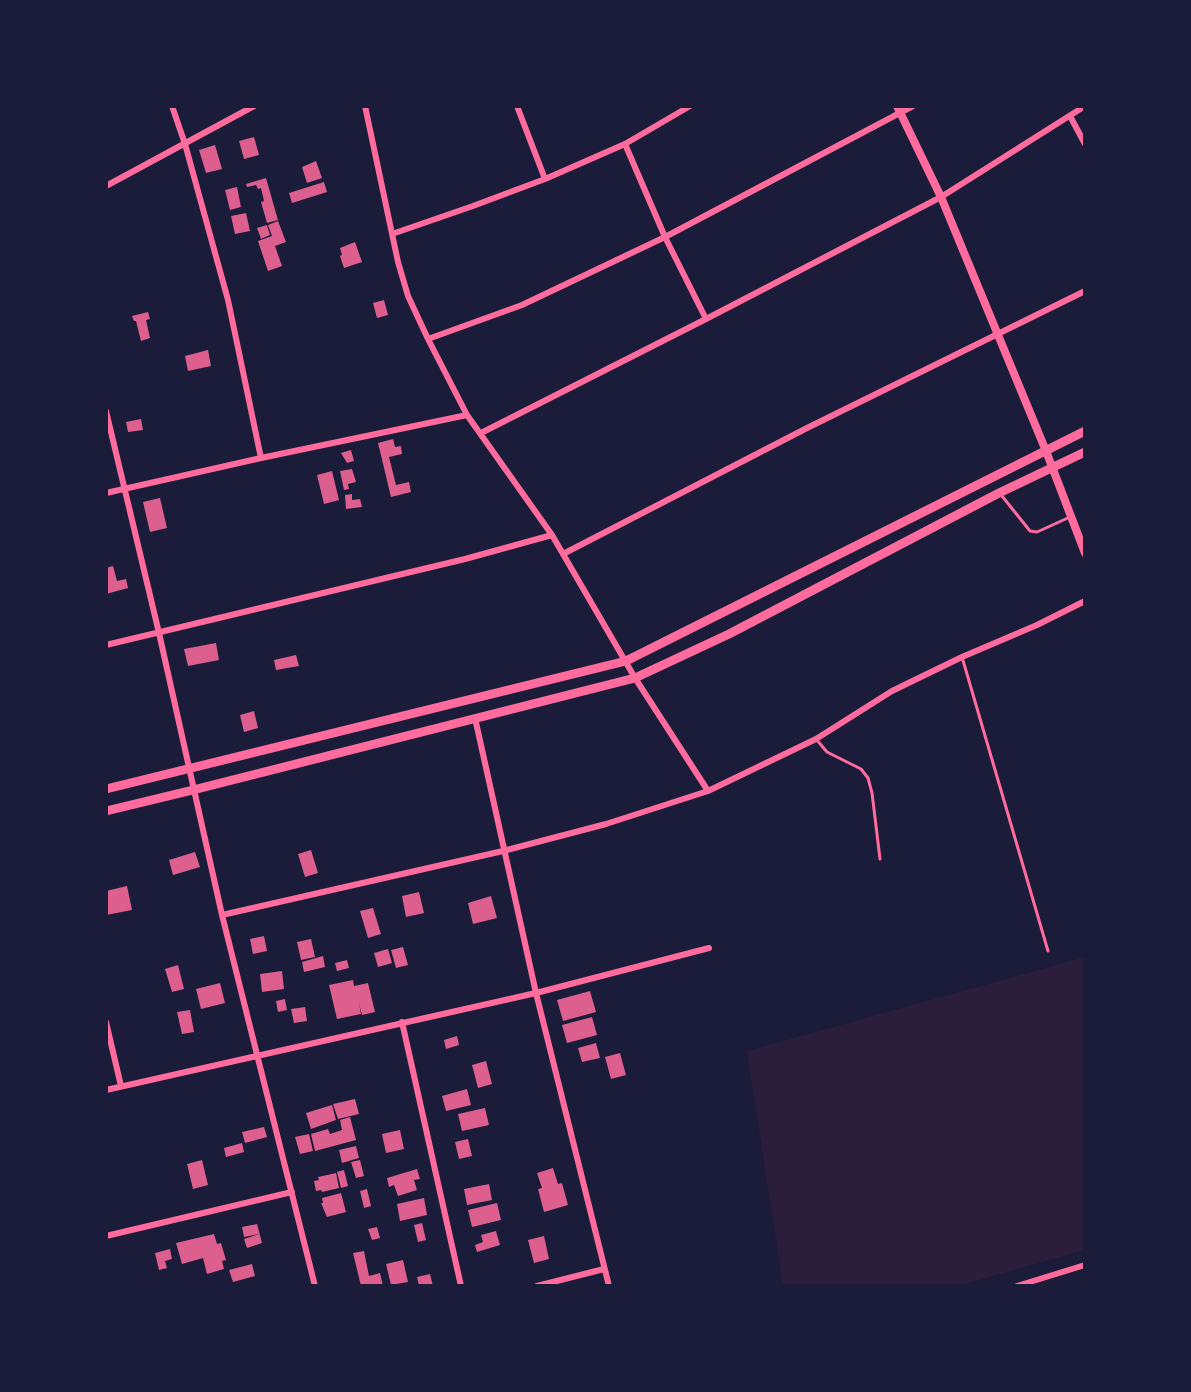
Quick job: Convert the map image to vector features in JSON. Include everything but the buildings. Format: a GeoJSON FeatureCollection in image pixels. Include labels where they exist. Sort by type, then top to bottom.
{"type":"FeatureCollection","features":[{"type":"Feature","properties":{"kind":"main road"},"geometry":{"type":"LineString","coordinates":[[106,789],[626,661],[1085,431]]}},
{"type":"Feature","properties":{"kind":"main road"},"geometry":{"type":"LineString","coordinates":[[106,811],[635,678],[729,634],[999,493],[1085,452]]}},
{"type":"Feature","properties":{"kind":"street"},"geometry":{"type":"LineString","coordinates":[[172,106],[228,300],[261,458]]}},
{"type":"Feature","properties":{"kind":"street"},"geometry":{"type":"LineString","coordinates":[[106,186],[254,106]]}},
{"type":"Feature","properties":{"kind":"street"},"geometry":{"type":"LineString","coordinates":[[365,106],[408,296],[428,339],[467,415],[552,535],[635,678],[708,791]]}},
{"type":"Feature","properties":{"kind":"street"},"geometry":{"type":"LineString","coordinates":[[517,106],[545,179]]}},
{"type":"Feature","properties":{"kind":"street"},"geometry":{"type":"LineString","coordinates":[[392,234],[545,179],[625,144],[690,106]]}},
{"type":"Feature","properties":{"kind":"street"},"geometry":{"type":"LineString","coordinates":[[428,339],[522,305],[665,237],[898,110],[913,106]]}},
{"type":"Feature","properties":{"kind":"street"},"geometry":{"type":"LineString","coordinates":[[481,433],[941,197],[1085,106]]}},
{"type":"Feature","properties":{"kind":"street"},"geometry":{"type":"LineString","coordinates":[[898,110],[941,197],[1085,553]]}},
{"type":"Feature","properties":{"kind":"street"},"geometry":{"type":"LineString","coordinates":[[1070,116],[1085,144]]}},
{"type":"Feature","properties":{"kind":"street"},"geometry":{"type":"LineString","coordinates":[[625,144],[665,237],[706,319]]}},
{"type":"Feature","properties":{"kind":"street"},"geometry":{"type":"LineString","coordinates":[[563,554],[794,434],[1085,291]]}},
{"type":"Feature","properties":{"kind":"street"},"geometry":{"type":"LineString","coordinates":[[106,411],[222,915],[315,1286]]}},
{"type":"Feature","properties":{"kind":"street"},"geometry":{"type":"LineString","coordinates":[[106,493],[467,415]]}},
{"type":"Feature","properties":{"kind":"street"},"geometry":{"type":"LineString","coordinates":[[106,645],[465,559],[552,535]]}},
{"type":"Feature","properties":{"kind":"street"},"geometry":{"type":"LineString","coordinates":[[222,915],[503,851],[606,824],[708,791],[816,739],[880,697],[1085,601]]}},
{"type":"Feature","properties":{"kind":"street"},"geometry":{"type":"LineString","coordinates":[[475,718],[536,993],[609,1286]]}},
{"type":"Feature","properties":{"kind":"street"},"geometry":{"type":"LineString","coordinates":[[106,1090],[536,993],[709,948]]}},
{"type":"Feature","properties":{"kind":"street"},"geometry":{"type":"LineString","coordinates":[[106,1022],[121,1086]]}},
{"type":"Feature","properties":{"kind":"street"},"geometry":{"type":"LineString","coordinates":[[402,1022],[461,1286]]}},
{"type":"Feature","properties":{"kind":"street"},"geometry":{"type":"LineString","coordinates":[[106,1236],[292,1192]]}},
{"type":"Feature","properties":{"kind":"street"},"geometry":{"type":"LineString","coordinates":[[1017,1286],[1085,1265]]}},
{"type":"Feature","properties":{"kind":"street"},"geometry":{"type":"LineString","coordinates":[[537,1286],[604,1269]]}},
{"type":"Feature","properties":{"kind":"lane"},"geometry":{"type":"LineString","coordinates":[[999,493],[1030,531],[1037,532],[1071,517]]}},
{"type":"Feature","properties":{"kind":"lane"},"geometry":{"type":"LineString","coordinates":[[962,657],[1048,951]]}},
{"type":"Feature","properties":{"kind":"lane"},"geometry":{"type":"LineString","coordinates":[[816,739],[827,752],[861,769],[868,778],[880,859]]}},
{"type":"Feature","properties":{"kind":"shaded area"},"geometry":{"type":"Polygon","coordinates":[[[1085,957],[1085,1250],[958,1286],[783,1286],[747,1051],[1085,957]]]}}]}
